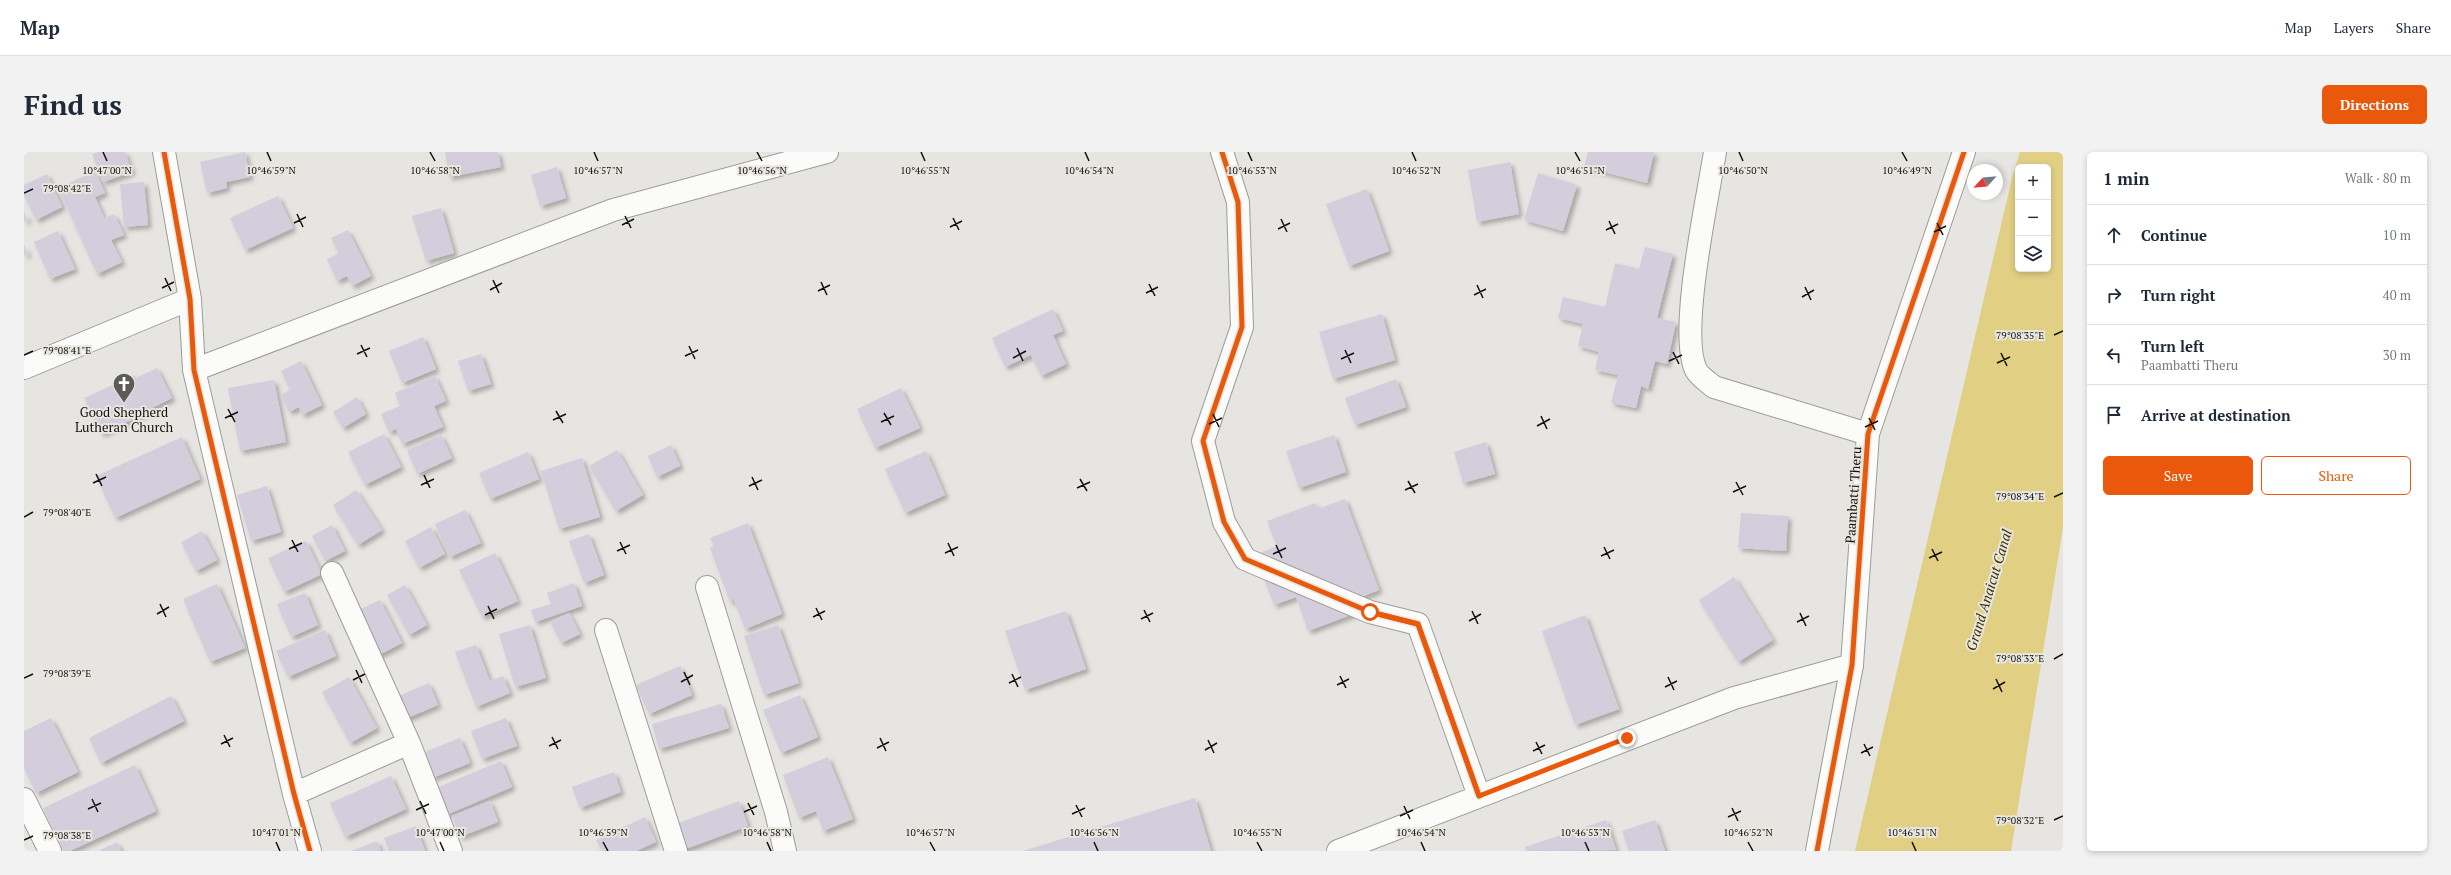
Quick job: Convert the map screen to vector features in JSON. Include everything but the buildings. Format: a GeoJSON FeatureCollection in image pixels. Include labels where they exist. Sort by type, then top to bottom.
{"type":"FeatureCollection","features":[{"type":"Feature","properties":{"kind":"street"},"geometry":{"type":"LineString","coordinates":[[164,152],[190,299],[194,370],[294,794],[310,851]]}},
{"type":"Feature","properties":{"kind":"street"},"geometry":{"type":"LineString","coordinates":[[194,370],[613,210],[827,152]]}},
{"type":"Feature","properties":{"kind":"street"},"geometry":{"type":"LineString","coordinates":[[1222,152],[1238,202],[1242,327],[1203,441],[1224,522],[1245,559],[1370,612],[1418,624],[1479,796]]}},
{"type":"Feature","properties":{"kind":"street"},"geometry":{"type":"LineString","coordinates":[[1715,152],[1695,276],[1689,346],[1696,371],[1714,387],[1868,434]]}},
{"type":"Feature","properties":{"kind":"street","name":"Paambatti Theru"},"geometry":{"type":"LineString","coordinates":[[1817,851],[1852,665],[1868,434],[1964,152]]}},
{"type":"Feature","properties":{"kind":"street"},"geometry":{"type":"LineString","coordinates":[[24,368],[190,299]]}},
{"type":"Feature","properties":{"kind":"street"},"geometry":{"type":"LineString","coordinates":[[332,574],[409,743],[451,851]]}},
{"type":"Feature","properties":{"kind":"street"},"geometry":{"type":"LineString","coordinates":[[707,587],[776,812],[785,851]]}},
{"type":"Feature","properties":{"kind":"street"},"geometry":{"type":"LineString","coordinates":[[606,630],[676,851]]}},
{"type":"Feature","properties":{"kind":"street"},"geometry":{"type":"LineString","coordinates":[[1338,851],[1734,698],[1852,665]]}},
{"type":"Feature","properties":{"kind":"street"},"geometry":{"type":"LineString","coordinates":[[294,794],[409,743]]}},
{"type":"Feature","properties":{"kind":"street"},"geometry":{"type":"LineString","coordinates":[[24,799],[50,851]]}},
{"type":"Feature","properties":{"kind":"water","name":"Grand Anaicut Canal"},"geometry":{"type":"Polygon","coordinates":[[[2020,152],[2063,152],[2063,527],[2011,851],[1855,851],[2012,178],[2015,168],[2015,272],[2051,272],[2051,164],[2016,164],[2020,152]]]}},
{"type":"Feature","properties":{"kind":"cycle path"},"geometry":{"type":"LineString","coordinates":[[164,152],[190,299],[194,370],[294,794],[310,851]]}},
{"type":"Feature","properties":{"kind":"cycle path"},"geometry":{"type":"LineString","coordinates":[[1222,152],[1238,202],[1242,327],[1203,441],[1224,522],[1245,559],[1370,612],[1418,624],[1479,796]]}},
{"type":"Feature","properties":{"kind":"cycle path"},"geometry":{"type":"LineString","coordinates":[[1817,851],[1852,665],[1868,434],[1964,152]]}},
{"type":"Feature","properties":{"kind":"place","name":"Good Shepherd Lutheran Church"},"geometry":{"type":"Point","coordinates":[124,404]}},
{"type":"Feature","properties":{"kind":"route"},"geometry":{"type":"LineString","coordinates":[[1370,612],[1418,624],[1479,796],[1627,738]]}}]}
